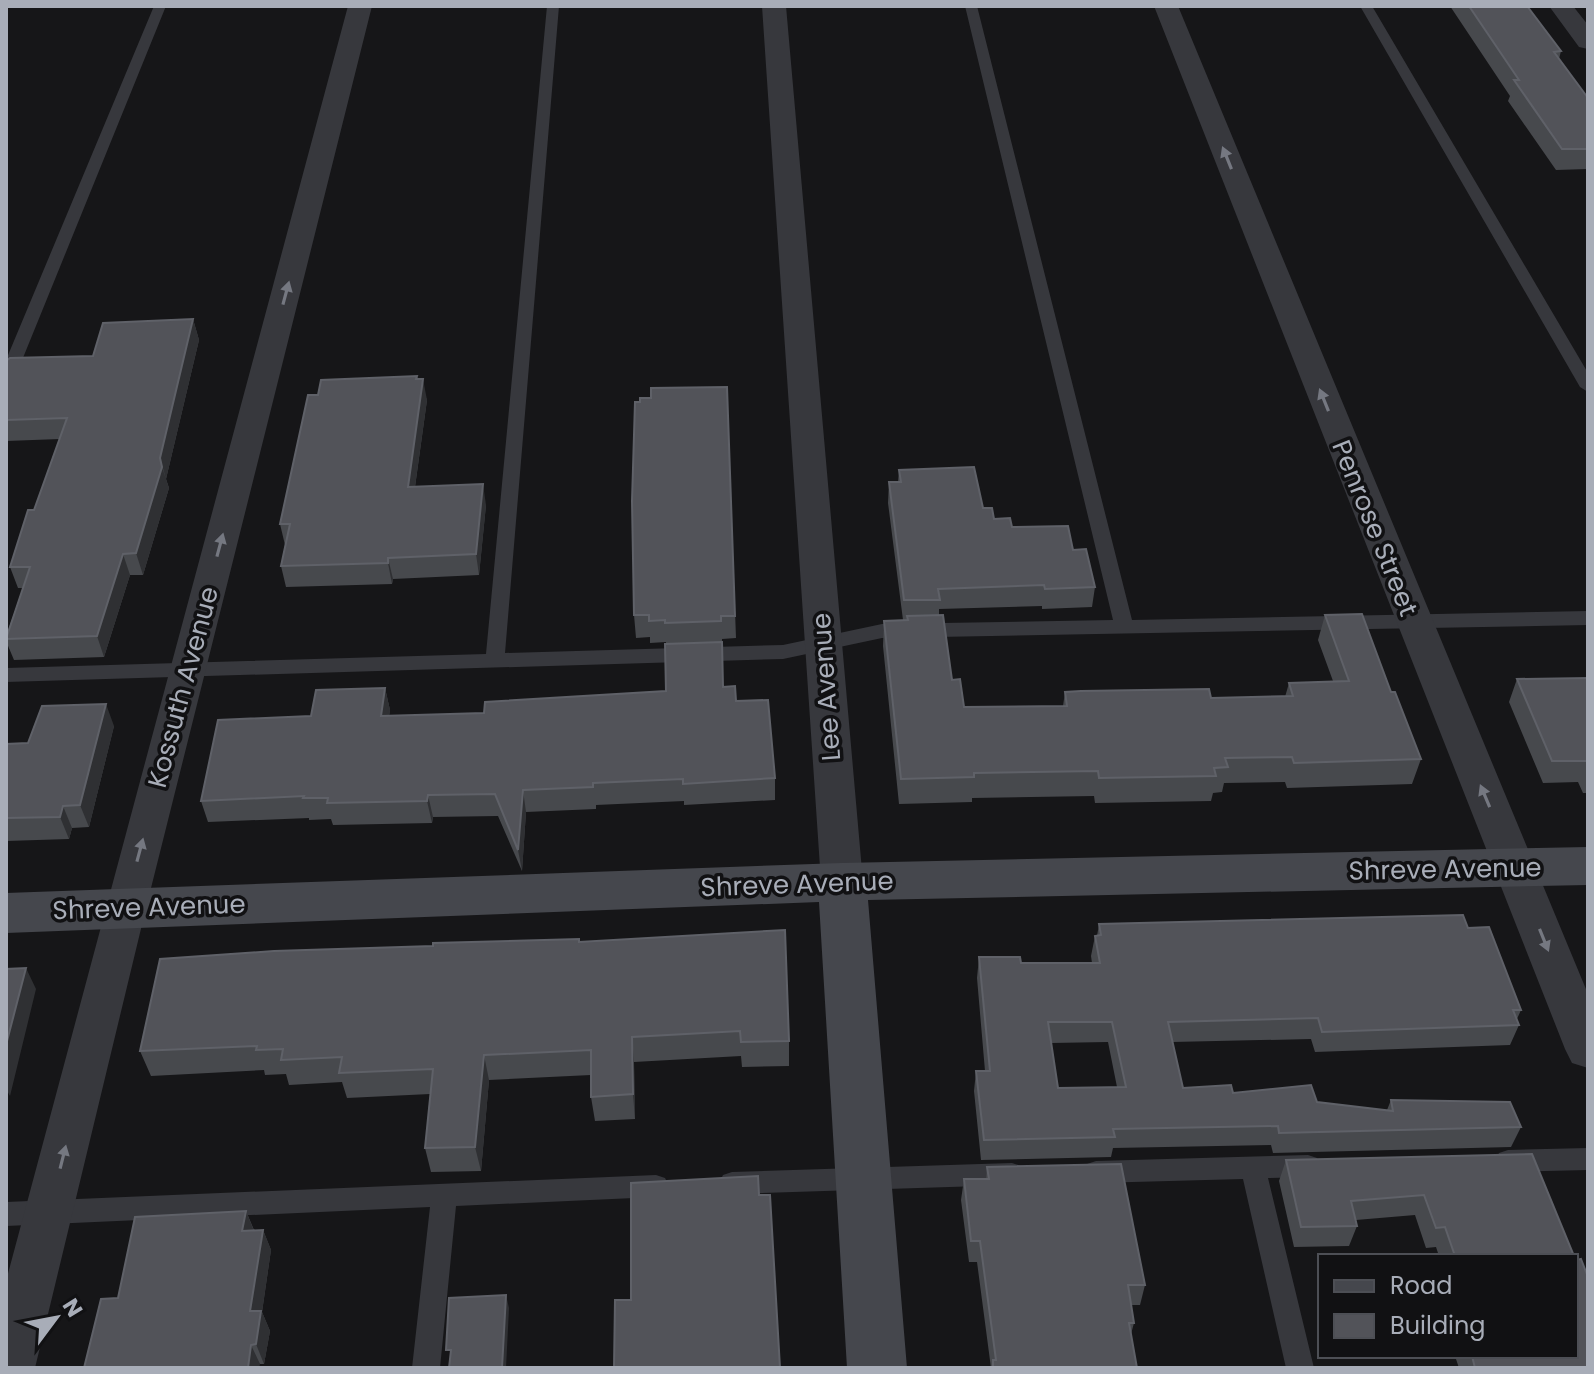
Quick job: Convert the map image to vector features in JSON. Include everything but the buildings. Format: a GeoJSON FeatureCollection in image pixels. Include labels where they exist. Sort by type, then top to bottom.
{"type":"FeatureCollection","features":[{"type":"Feature","properties":{"kind":"street","name":"Kossuth Avenue"},"geometry":{"type":"LineString","coordinates":[[9,1368],[125,908],[360,6]]}},
{"type":"Feature","properties":{"kind":"street","name":"Lee Avenue"},"geometry":{"type":"LineString","coordinates":[[774,6],[877,1368]]}},
{"type":"Feature","properties":{"kind":"street","name":"Penrose Street"},"geometry":{"type":"LineString","coordinates":[[1166,6],[1412,621],[1588,1049]]}},
{"type":"Feature","properties":{"kind":"street"},"geometry":{"type":"LineString","coordinates":[[1561,6],[1588,42]]}},
{"type":"Feature","properties":{"kind":"street","name":"Shreve Avenue"},"geometry":{"type":"LineString","coordinates":[[6,913],[842,882],[1588,866]]}},
{"type":"Feature","properties":{"kind":"lane"},"geometry":{"type":"LineString","coordinates":[[6,380],[160,6]]}},
{"type":"Feature","properties":{"kind":"lane"},"geometry":{"type":"LineString","coordinates":[[495,660],[553,6]]}},
{"type":"Feature","properties":{"kind":"lane"},"geometry":{"type":"LineString","coordinates":[[971,6],[1124,626]]}},
{"type":"Feature","properties":{"kind":"lane"},"geometry":{"type":"LineString","coordinates":[[1366,6],[1588,387]]}},
{"type":"Feature","properties":{"kind":"lane"},"geometry":{"type":"LineString","coordinates":[[6,675],[783,652],[882,631],[1588,618]]}},
{"type":"Feature","properties":{"kind":"lane"},"geometry":{"type":"LineString","coordinates":[[1476,1162],[1588,1159]]}},
{"type":"Feature","properties":{"kind":"lane"},"geometry":{"type":"LineString","coordinates":[[1075,1173],[1333,1165]]}},
{"type":"Feature","properties":{"kind":"lane"},"geometry":{"type":"LineString","coordinates":[[1253,1167],[1300,1368]]}},
{"type":"Feature","properties":{"kind":"lane"},"geometry":{"type":"LineString","coordinates":[[708,1184],[1029,1173]]}},
{"type":"Feature","properties":{"kind":"lane"},"geometry":{"type":"LineString","coordinates":[[6,1214],[677,1185]]}},
{"type":"Feature","properties":{"kind":"lane"},"geometry":{"type":"LineString","coordinates":[[426,1368],[444,1195]]}}]}
